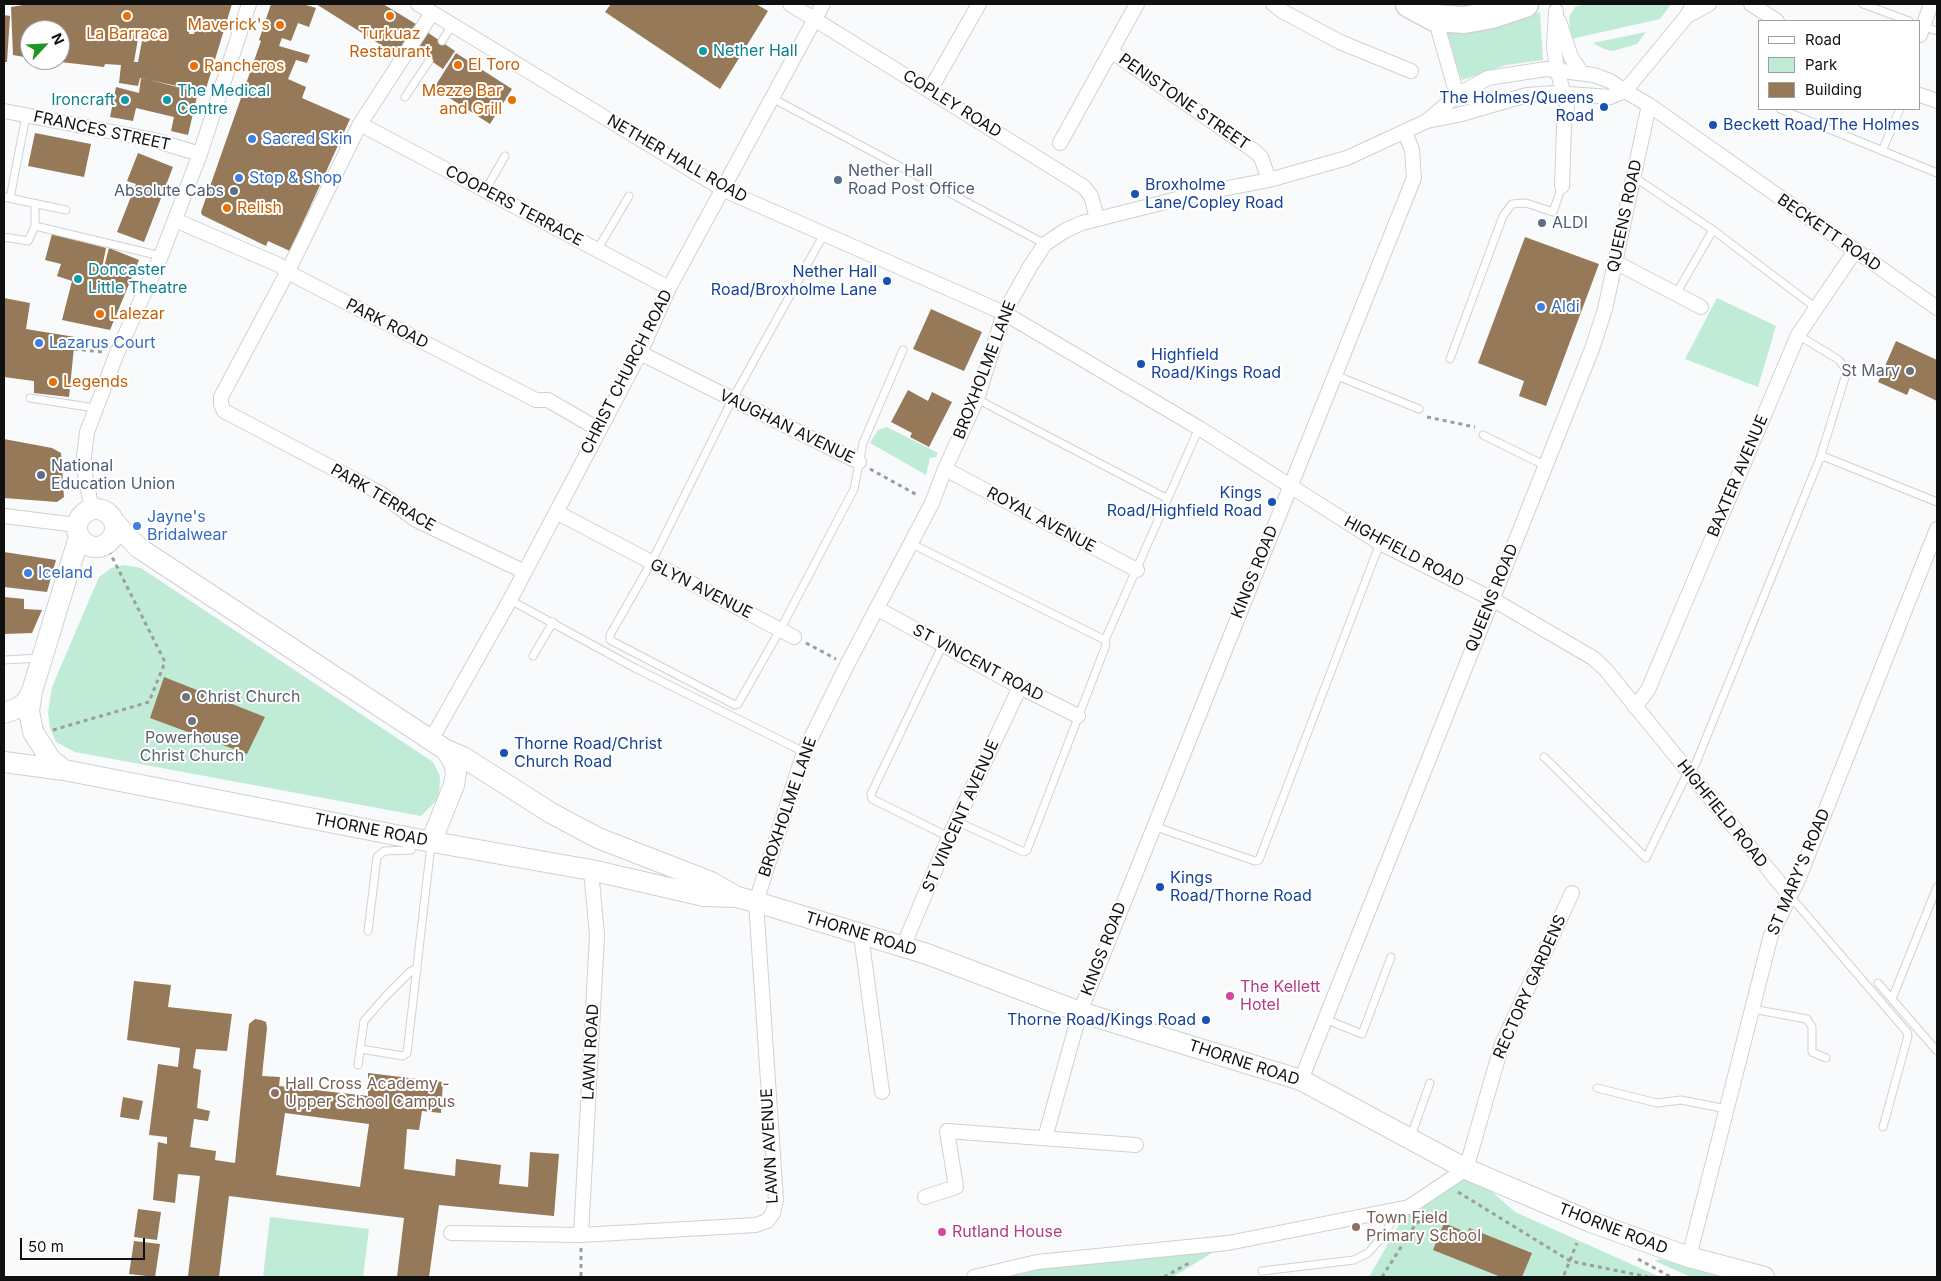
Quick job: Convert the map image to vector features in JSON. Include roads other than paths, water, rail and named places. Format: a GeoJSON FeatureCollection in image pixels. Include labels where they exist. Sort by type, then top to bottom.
{"type":"FeatureCollection","features":[{"type":"Feature","properties":{"kind":"highway"},"geometry":{"type":"LineString","coordinates":[[1409,4],[1435,18],[1464,20],[1492,15],[1525,4]]}},
{"type":"Feature","properties":{"kind":"street"},"geometry":{"type":"LineString","coordinates":[[92,510],[83,464],[87,432],[117,353],[161,256],[200,154],[249,4]]}},
{"type":"Feature","properties":{"kind":"street","name":"NETHER HALL ROAD"},"geometry":{"type":"LineString","coordinates":[[418,4],[724,190],[1004,314]]}},
{"type":"Feature","properties":{"kind":"street","name":"COPLEY ROAD"},"geometry":{"type":"LineString","coordinates":[[790,4],[1084,187],[1091,196],[1097,218]]}},
{"type":"Feature","properties":{"kind":"street","name":"CHRIST CHURCH ROAD"},"geometry":{"type":"LineString","coordinates":[[438,745],[524,572],[598,429],[640,353],[669,288],[724,190],[823,4]]}},
{"type":"Feature","properties":{"kind":"street"},"geometry":{"type":"LineString","coordinates":[[930,90],[980,4]]}},
{"type":"Feature","properties":{"kind":"street"},"geometry":{"type":"LineString","coordinates":[[1060,144],[1137,4]]}},
{"type":"Feature","properties":{"kind":"street"},"geometry":{"type":"LineString","coordinates":[[1273,4],[1282,11],[1340,42],[1411,71]]}},
{"type":"Feature","properties":{"kind":"street"},"geometry":{"type":"LineString","coordinates":[[1427,121],[1458,115],[1498,102],[1560,93],[1610,97],[1625,91],[1686,17],[1694,4]]}},
{"type":"Feature","properties":{"kind":"street"},"geometry":{"type":"LineString","coordinates":[[1686,17],[1709,4]]}},
{"type":"Feature","properties":{"kind":"street"},"geometry":{"type":"LineString","coordinates":[[1751,4],[1775,20]]}},
{"type":"Feature","properties":{"kind":"street"},"geometry":{"type":"LineString","coordinates":[[1921,29],[1931,4]]}},
{"type":"Feature","properties":{"kind":"street"},"geometry":{"type":"LineString","coordinates":[[1555,7],[1553,69],[1560,93],[1567,106],[1564,126],[1562,186]]}},
{"type":"Feature","properties":{"kind":"street"},"geometry":{"type":"LineString","coordinates":[[1555,7],[1570,56],[1580,72]]}},
{"type":"Feature","properties":{"kind":"street"},"geometry":{"type":"LineString","coordinates":[[288,271],[360,124],[432,13]]}},
{"type":"Feature","properties":{"kind":"street"},"geometry":{"type":"LineString","coordinates":[[1435,18],[1457,95],[1498,102]]}},
{"type":"Feature","properties":{"kind":"street","name":"PENISTONE STREET"},"geometry":{"type":"LineString","coordinates":[[1111,51],[1253,150],[1261,157],[1269,180]]}},
{"type":"Feature","properties":{"kind":"street","name":"BECKETT ROAD"},"geometry":{"type":"LineString","coordinates":[[1427,121],[1457,95],[1488,78],[1553,69],[1580,72],[1610,81],[1650,105],[1937,308]]}},
{"type":"Feature","properties":{"kind":"street"},"geometry":{"type":"LineString","coordinates":[[1921,95],[1937,101]]}},
{"type":"Feature","properties":{"kind":"street","name":"QUEENS ROAD"},"geometry":{"type":"LineString","coordinates":[[1301,1080],[1592,349],[1605,309],[1650,105]]}},
{"type":"Feature","properties":{"kind":"street","name":"FRANCES STREET"},"geometry":{"type":"LineString","coordinates":[[4,111],[154,140],[200,154]]}},
{"type":"Feature","properties":{"kind":"street","name":"BROXHOLME LANE"},"geometry":{"type":"LineString","coordinates":[[746,899],[804,752],[847,665],[932,503],[944,469],[976,399],[1004,314],[1045,244],[1066,230],[1097,218],[1269,180],[1347,158],[1427,121]]}},
{"type":"Feature","properties":{"kind":"street","name":"COOPERS TERRACE"},"geometry":{"type":"LineString","coordinates":[[360,124],[669,288]]}},
{"type":"Feature","properties":{"kind":"street","name":"KINGS ROAD"},"geometry":{"type":"LineString","coordinates":[[1046,1138],[1080,1012],[1152,826],[1414,178],[1412,150],[1405,132]]}},
{"type":"Feature","properties":{"kind":"street","name":"PARK ROAD"},"geometry":{"type":"LineString","coordinates":[[175,220],[279,265],[536,400],[548,400],[598,429]]}},
{"type":"Feature","properties":{"kind":"street","name":"BAXTER AVENUE"},"geometry":{"type":"LineString","coordinates":[[1635,707],[1648,690],[1798,335],[1855,251]]}},
{"type":"Feature","properties":{"kind":"street"},"geometry":{"type":"LineString","coordinates":[[1615,262],[1701,307]]}},
{"type":"Feature","properties":{"kind":"street","name":"PARK TERRACE"},"geometry":{"type":"LineString","coordinates":[[288,271],[221,396],[220,404],[224,411],[380,493],[416,520],[524,572]]}},
{"type":"Feature","properties":{"kind":"street","name":"HIGHFIELD ROAD"},"geometry":{"type":"LineString","coordinates":[[1004,314],[1199,428],[1380,544],[1492,599],[1593,658],[1606,669],[1790,896]]}},
{"type":"Feature","properties":{"kind":"street","name":"VAUGHAN AVENUE"},"geometry":{"type":"LineString","coordinates":[[640,353],[858,462]]}},
{"type":"Feature","properties":{"kind":"street","name":"ROYAL AVENUE"},"geometry":{"type":"LineString","coordinates":[[944,469],[1137,570]]}},
{"type":"Feature","properties":{"kind":"street"},"geometry":{"type":"LineString","coordinates":[[4,516],[78,531],[88,546],[100,547],[106,545],[114,535],[114,522],[106,512],[92,510],[83,514],[78,531],[42,658],[32,691],[29,711],[35,735],[51,760],[64,770]]}},
{"type":"Feature","properties":{"kind":"street","name":"GLYN AVENUE"},"geometry":{"type":"LineString","coordinates":[[556,512],[794,637]]}},
{"type":"Feature","properties":{"kind":"street","name":"THORNE ROAD"},"geometry":{"type":"LineString","coordinates":[[114,522],[139,548],[438,745],[463,757],[551,813],[598,838],[711,882],[746,899],[927,954],[1080,1012],[1301,1080],[1466,1170],[1591,1222],[1689,1257],[1764,1277]]}},
{"type":"Feature","properties":{"kind":"street","name":"ST MARY'S ROAD"},"geometry":{"type":"LineString","coordinates":[[1689,1257],[1771,935],[1790,896],[1937,528]]}},
{"type":"Feature","properties":{"kind":"street","name":"ST VINCENT ROAD"},"geometry":{"type":"LineString","coordinates":[[878,609],[1020,687],[1078,716]]}},
{"type":"Feature","properties":{"kind":"street","name":"ST VINCENT AVENUE"},"geometry":{"type":"LineString","coordinates":[[904,947],[949,837],[1020,687]]}},
{"type":"Feature","properties":{"kind":"street"},"geometry":{"type":"LineString","coordinates":[[4,713],[18,708],[26,702],[32,691]]}},
{"type":"Feature","properties":{"kind":"street"},"geometry":{"type":"LineString","coordinates":[[424,840],[454,786],[456,773],[454,763],[438,745]]}},
{"type":"Feature","properties":{"kind":"street","name":"THORNE ROAD"},"geometry":{"type":"LineString","coordinates":[[4,762],[64,770],[424,840],[591,870],[704,896],[746,899]]}},
{"type":"Feature","properties":{"kind":"street","name":"LAWN ROAD"},"geometry":{"type":"LineString","coordinates":[[581,1235],[597,935],[591,870]]}},
{"type":"Feature","properties":{"kind":"street","name":"RECTORY GARDENS"},"geometry":{"type":"LineString","coordinates":[[1466,1170],[1502,1044],[1572,893]]}},
{"type":"Feature","properties":{"kind":"street","name":"LAWN AVENUE"},"geometry":{"type":"LineString","coordinates":[[451,1234],[581,1235],[756,1225],[767,1221],[773,1213],[776,1200],[746,899]]}},
{"type":"Feature","properties":{"kind":"street"},"geometry":{"type":"LineString","coordinates":[[861,935],[882,1092]]}},
{"type":"Feature","properties":{"kind":"street"},"geometry":{"type":"LineString","coordinates":[[925,1198],[956,1187],[947,1130],[1136,1145]]}},
{"type":"Feature","properties":{"kind":"street"},"geometry":{"type":"LineString","coordinates":[[974,1277],[1037,1262],[1228,1243],[1399,1210],[1409,1207],[1466,1170]]}},
{"type":"Feature","properties":{"kind":"lane"},"geometry":{"type":"LineString","coordinates":[[1863,4],[1906,20]]}},
{"type":"Feature","properties":{"kind":"lane"},"geometry":{"type":"LineString","coordinates":[[442,41],[452,25]]}},
{"type":"Feature","properties":{"kind":"lane"},"geometry":{"type":"LineString","coordinates":[[1921,29],[1937,31]]}},
{"type":"Feature","properties":{"kind":"lane"},"geometry":{"type":"LineString","coordinates":[[405,97],[429,61]]}},
{"type":"Feature","properties":{"kind":"lane"},"geometry":{"type":"LineString","coordinates":[[772,98],[1045,244]]}},
{"type":"Feature","properties":{"kind":"lane"},"geometry":{"type":"LineString","coordinates":[[1782,110],[1937,173]]}},
{"type":"Feature","properties":{"kind":"lane"},"geometry":{"type":"LineString","coordinates":[[1882,151],[1900,110]]}},
{"type":"Feature","properties":{"kind":"lane"},"geometry":{"type":"LineString","coordinates":[[26,116],[7,197],[35,205],[66,210]]}},
{"type":"Feature","properties":{"kind":"lane"},"geometry":{"type":"LineString","coordinates":[[485,191],[505,156]]}},
{"type":"Feature","properties":{"kind":"lane"},"geometry":{"type":"LineString","coordinates":[[1633,176],[1713,230],[1816,308]]}},
{"type":"Feature","properties":{"kind":"lane"},"geometry":{"type":"LineString","coordinates":[[1450,359],[1503,216],[1512,204],[1526,203],[1553,212],[1562,186]]}},
{"type":"Feature","properties":{"kind":"lane"},"geometry":{"type":"LineString","coordinates":[[597,250],[629,196]]}},
{"type":"Feature","properties":{"kind":"lane"},"geometry":{"type":"LineString","coordinates":[[4,237],[28,242],[35,226],[35,205]]}},
{"type":"Feature","properties":{"kind":"lane"},"geometry":{"type":"LineString","coordinates":[[35,226],[161,256]]}},
{"type":"Feature","properties":{"kind":"lane"},"geometry":{"type":"LineString","coordinates":[[1676,294],[1713,230]]}},
{"type":"Feature","properties":{"kind":"lane"},"geometry":{"type":"LineString","coordinates":[[824,234],[732,400],[651,563],[610,635],[610,640],[735,706],[738,704],[780,630],[854,489],[863,443],[902,350]]}},
{"type":"Feature","properties":{"kind":"lane"},"geometry":{"type":"LineString","coordinates":[[1544,757],[1646,858],[1690,774],[1820,458],[1847,371],[1838,360],[1798,335]]}},
{"type":"Feature","properties":{"kind":"lane"},"geometry":{"type":"LineString","coordinates":[[1335,375],[1419,409]]}},
{"type":"Feature","properties":{"kind":"lane"},"geometry":{"type":"LineString","coordinates":[[30,398],[95,408]]}},
{"type":"Feature","properties":{"kind":"lane"},"geometry":{"type":"LineString","coordinates":[[976,399],[1166,498]]}},
{"type":"Feature","properties":{"kind":"lane"},"geometry":{"type":"LineString","coordinates":[[956,822],[1024,852],[1027,850],[1106,645],[1105,640],[1137,570],[1166,498],[1199,428]]}},
{"type":"Feature","properties":{"kind":"lane"},"geometry":{"type":"LineString","coordinates":[[1483,435],[1546,466]]}},
{"type":"Feature","properties":{"kind":"lane"},"geometry":{"type":"LineString","coordinates":[[1820,458],[1824,457],[1937,502]]}},
{"type":"Feature","properties":{"kind":"lane"},"geometry":{"type":"LineString","coordinates":[[912,544],[1105,640]]}},
{"type":"Feature","properties":{"kind":"lane"},"geometry":{"type":"LineString","coordinates":[[1152,826],[1255,861],[1258,860],[1380,544]]}},
{"type":"Feature","properties":{"kind":"lane"},"geometry":{"type":"LineString","coordinates":[[510,600],[635,668],[804,752]]}},
{"type":"Feature","properties":{"kind":"lane"},"geometry":{"type":"LineString","coordinates":[[534,656],[553,622]]}},
{"type":"Feature","properties":{"kind":"lane"},"geometry":{"type":"LineString","coordinates":[[943,644],[871,794],[872,799],[949,837]]}},
{"type":"Feature","properties":{"kind":"lane"},"geometry":{"type":"LineString","coordinates":[[4,660],[42,658]]}},
{"type":"Feature","properties":{"kind":"lane"},"geometry":{"type":"LineString","coordinates":[[368,931],[377,856],[384,851],[411,850],[424,840]]}},
{"type":"Feature","properties":{"kind":"lane"},"geometry":{"type":"LineString","coordinates":[[361,1049],[403,1056],[407,1053],[417,969],[424,840]]}},
{"type":"Feature","properties":{"kind":"lane"},"geometry":{"type":"LineString","coordinates":[[1892,999],[1937,888]]}},
{"type":"Feature","properties":{"kind":"lane"},"geometry":{"type":"LineString","coordinates":[[1790,896],[1907,1032],[1908,1036],[1882,1127]]}},
{"type":"Feature","properties":{"kind":"lane"},"geometry":{"type":"LineString","coordinates":[[1325,1019],[1362,1034],[1391,957]]}},
{"type":"Feature","properties":{"kind":"lane"},"geometry":{"type":"LineString","coordinates":[[358,1065],[364,1021],[391,990],[411,971],[417,969]]}},
{"type":"Feature","properties":{"kind":"lane"},"geometry":{"type":"LineString","coordinates":[[1878,983],[1937,1051]]}},
{"type":"Feature","properties":{"kind":"lane"},"geometry":{"type":"LineString","coordinates":[[1752,1009],[1806,1019],[1812,1027],[1812,1052],[1826,1058]]}},
{"type":"Feature","properties":{"kind":"lane"},"geometry":{"type":"LineString","coordinates":[[1410,1139],[1430,1083]]}},
{"type":"Feature","properties":{"kind":"lane"},"geometry":{"type":"LineString","coordinates":[[1597,1088],[1657,1103],[1681,1100],[1727,1109]]}},
{"type":"Feature","properties":{"kind":"lane"},"geometry":{"type":"LineString","coordinates":[[1262,1271],[1354,1260],[1368,1252],[1382,1237],[1399,1210]]}},
{"type":"Feature","properties":{"kind":"place","name":"La Barraca"},"geometry":{"type":"Point","coordinates":[127,16]}},
{"type":"Feature","properties":{"kind":"place","name":"Turkuaz Restaurant"},"geometry":{"type":"Point","coordinates":[390,16]}},
{"type":"Feature","properties":{"kind":"place","name":"Maverick's"},"geometry":{"type":"Point","coordinates":[280,25]}},
{"type":"Feature","properties":{"kind":"place","name":"Nether Hall"},"geometry":{"type":"Point","coordinates":[703,51]}},
{"type":"Feature","properties":{"kind":"place","name":"El Toro"},"geometry":{"type":"Point","coordinates":[458,65]}},
{"type":"Feature","properties":{"kind":"place","name":"Rancheros"},"geometry":{"type":"Point","coordinates":[194,66]}},
{"type":"Feature","properties":{"kind":"place","name":"Ironcraft"},"geometry":{"type":"Point","coordinates":[125,100]}},
{"type":"Feature","properties":{"kind":"place","name":"The Medical Centre"},"geometry":{"type":"Point","coordinates":[167,100]}},
{"type":"Feature","properties":{"kind":"place","name":"Mezze Bar and Grill"},"geometry":{"type":"Point","coordinates":[512,100]}},
{"type":"Feature","properties":{"kind":"place","name":"The Holmes/Queens Road"},"geometry":{"type":"Point","coordinates":[1604,107]}},
{"type":"Feature","properties":{"kind":"place","name":"Beckett Road/The Holmes"},"geometry":{"type":"Point","coordinates":[1713,125]}},
{"type":"Feature","properties":{"kind":"place","name":"Sacred Skin"},"geometry":{"type":"Point","coordinates":[252,139]}},
{"type":"Feature","properties":{"kind":"place","name":"Stop & Shop"},"geometry":{"type":"Point","coordinates":[239,178]}},
{"type":"Feature","properties":{"kind":"place","name":"Nether Hall Road Post Office"},"geometry":{"type":"Point","coordinates":[838,180]}},
{"type":"Feature","properties":{"kind":"place","name":"Absolute Cabs"},"geometry":{"type":"Point","coordinates":[234,191]}},
{"type":"Feature","properties":{"kind":"place","name":"Broxholme Lane/Copley Road"},"geometry":{"type":"Point","coordinates":[1135,194]}},
{"type":"Feature","properties":{"kind":"place","name":"Relish"},"geometry":{"type":"Point","coordinates":[227,208]}},
{"type":"Feature","properties":{"kind":"place","name":"ALDI"},"geometry":{"type":"Point","coordinates":[1542,223]}},
{"type":"Feature","properties":{"kind":"place","name":"Doncaster Little Theatre"},"geometry":{"type":"Point","coordinates":[78,279]}},
{"type":"Feature","properties":{"kind":"place","name":"Nether Hall Road/Broxholme Lane"},"geometry":{"type":"Point","coordinates":[887,281]}},
{"type":"Feature","properties":{"kind":"place","name":"Aldi"},"geometry":{"type":"Point","coordinates":[1541,307]}},
{"type":"Feature","properties":{"kind":"place","name":"Lalezar"},"geometry":{"type":"Point","coordinates":[100,314]}},
{"type":"Feature","properties":{"kind":"place","name":"Lazarus Court"},"geometry":{"type":"Point","coordinates":[39,343]}},
{"type":"Feature","properties":{"kind":"place","name":"Highfield Road/Kings Road"},"geometry":{"type":"Point","coordinates":[1141,364]}},
{"type":"Feature","properties":{"kind":"place","name":"St Mary"},"geometry":{"type":"Point","coordinates":[1910,371]}},
{"type":"Feature","properties":{"kind":"place","name":"Legends"},"geometry":{"type":"Point","coordinates":[53,382]}},
{"type":"Feature","properties":{"kind":"place","name":"National Education Union"},"geometry":{"type":"Point","coordinates":[41,475]}},
{"type":"Feature","properties":{"kind":"place","name":"Kings Road/Highfield Road"},"geometry":{"type":"Point","coordinates":[1272,502]}},
{"type":"Feature","properties":{"kind":"place","name":"Jayne's Bridalwear"},"geometry":{"type":"Point","coordinates":[137,526]}},
{"type":"Feature","properties":{"kind":"place","name":"Iceland"},"geometry":{"type":"Point","coordinates":[28,573]}},
{"type":"Feature","properties":{"kind":"place","name":"Christ Church"},"geometry":{"type":"Point","coordinates":[186,697]}},
{"type":"Feature","properties":{"kind":"place","name":"Powerhouse Christ Church"},"geometry":{"type":"Point","coordinates":[192,721]}},
{"type":"Feature","properties":{"kind":"place","name":"Thorne Road/Christ Church Road"},"geometry":{"type":"Point","coordinates":[504,753]}},
{"type":"Feature","properties":{"kind":"place","name":"Kings Road/Thorne Road"},"geometry":{"type":"Point","coordinates":[1160,887]}},
{"type":"Feature","properties":{"kind":"place","name":"The Kellett Hotel"},"geometry":{"type":"Point","coordinates":[1230,996]}},
{"type":"Feature","properties":{"kind":"place","name":"Thorne Road/Kings Road"},"geometry":{"type":"Point","coordinates":[1206,1020]}},
{"type":"Feature","properties":{"kind":"place","name":"Hall Cross Academy - Upper School Campus"},"geometry":{"type":"Point","coordinates":[275,1093]}},
{"type":"Feature","properties":{"kind":"place","name":"Town Field Primary School"},"geometry":{"type":"Point","coordinates":[1356,1227]}},
{"type":"Feature","properties":{"kind":"place","name":"Rutland House"},"geometry":{"type":"Point","coordinates":[942,1232]}}]}
